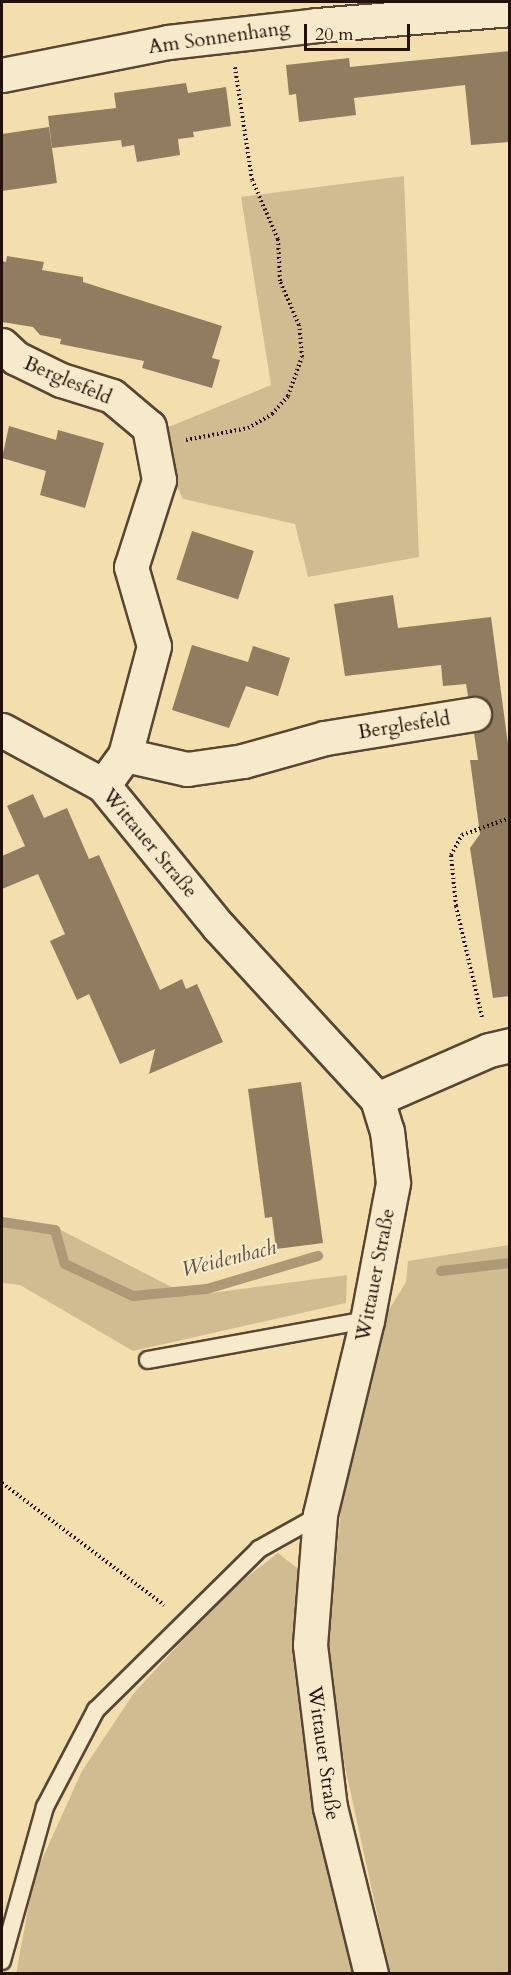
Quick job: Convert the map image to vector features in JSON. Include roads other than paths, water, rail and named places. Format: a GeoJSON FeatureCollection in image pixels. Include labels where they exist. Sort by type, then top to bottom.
{"type":"FeatureCollection","features":[{"type":"Feature","properties":{"kind":"street","name":"Am Sonnenhang"},"geometry":{"type":"LineString","coordinates":[[2,75],[168,42],[230,35],[315,13],[510,9]]}},
{"type":"Feature","properties":{"kind":"street","name":"Berglesfeld"},"geometry":{"type":"LineString","coordinates":[[2,345],[16,358],[61,380],[112,396],[149,427],[159,480],[131,567],[154,646],[125,755],[103,785]]}},
{"type":"Feature","properties":{"kind":"street","name":"Berglesfeld"},"geometry":{"type":"LineString","coordinates":[[125,755],[187,770],[243,761],[325,738],[474,714]]}},
{"type":"Feature","properties":{"kind":"street","name":"Wittauer Straße"},"geometry":{"type":"LineString","coordinates":[[2,730],[103,785],[218,926],[377,1099],[387,1131],[393,1183],[367,1320],[320,1515],[310,1645],[330,1807],[371,1974]]}},
{"type":"Feature","properties":{"kind":"street"},"geometry":{"type":"LineString","coordinates":[[377,1099],[499,1048]]}},
{"type":"Feature","properties":{"kind":"lane"},"geometry":{"type":"LineString","coordinates":[[148,1360],[367,1320]]}},
{"type":"Feature","properties":{"kind":"lane"},"geometry":{"type":"LineString","coordinates":[[2,1961],[45,1807],[96,1710],[187,1623],[259,1549],[320,1515]]}},
{"type":"Feature","properties":{"kind":"waterway","name":"Weidenbach"},"geometry":{"type":"LineString","coordinates":[[2,1222],[55,1230],[65,1264],[133,1296],[207,1289],[318,1256]]}},
{"type":"Feature","properties":{"kind":"waterway","name":"Weidenbach"},"geometry":{"type":"LineString","coordinates":[[441,1271],[510,1263]]}}]}
